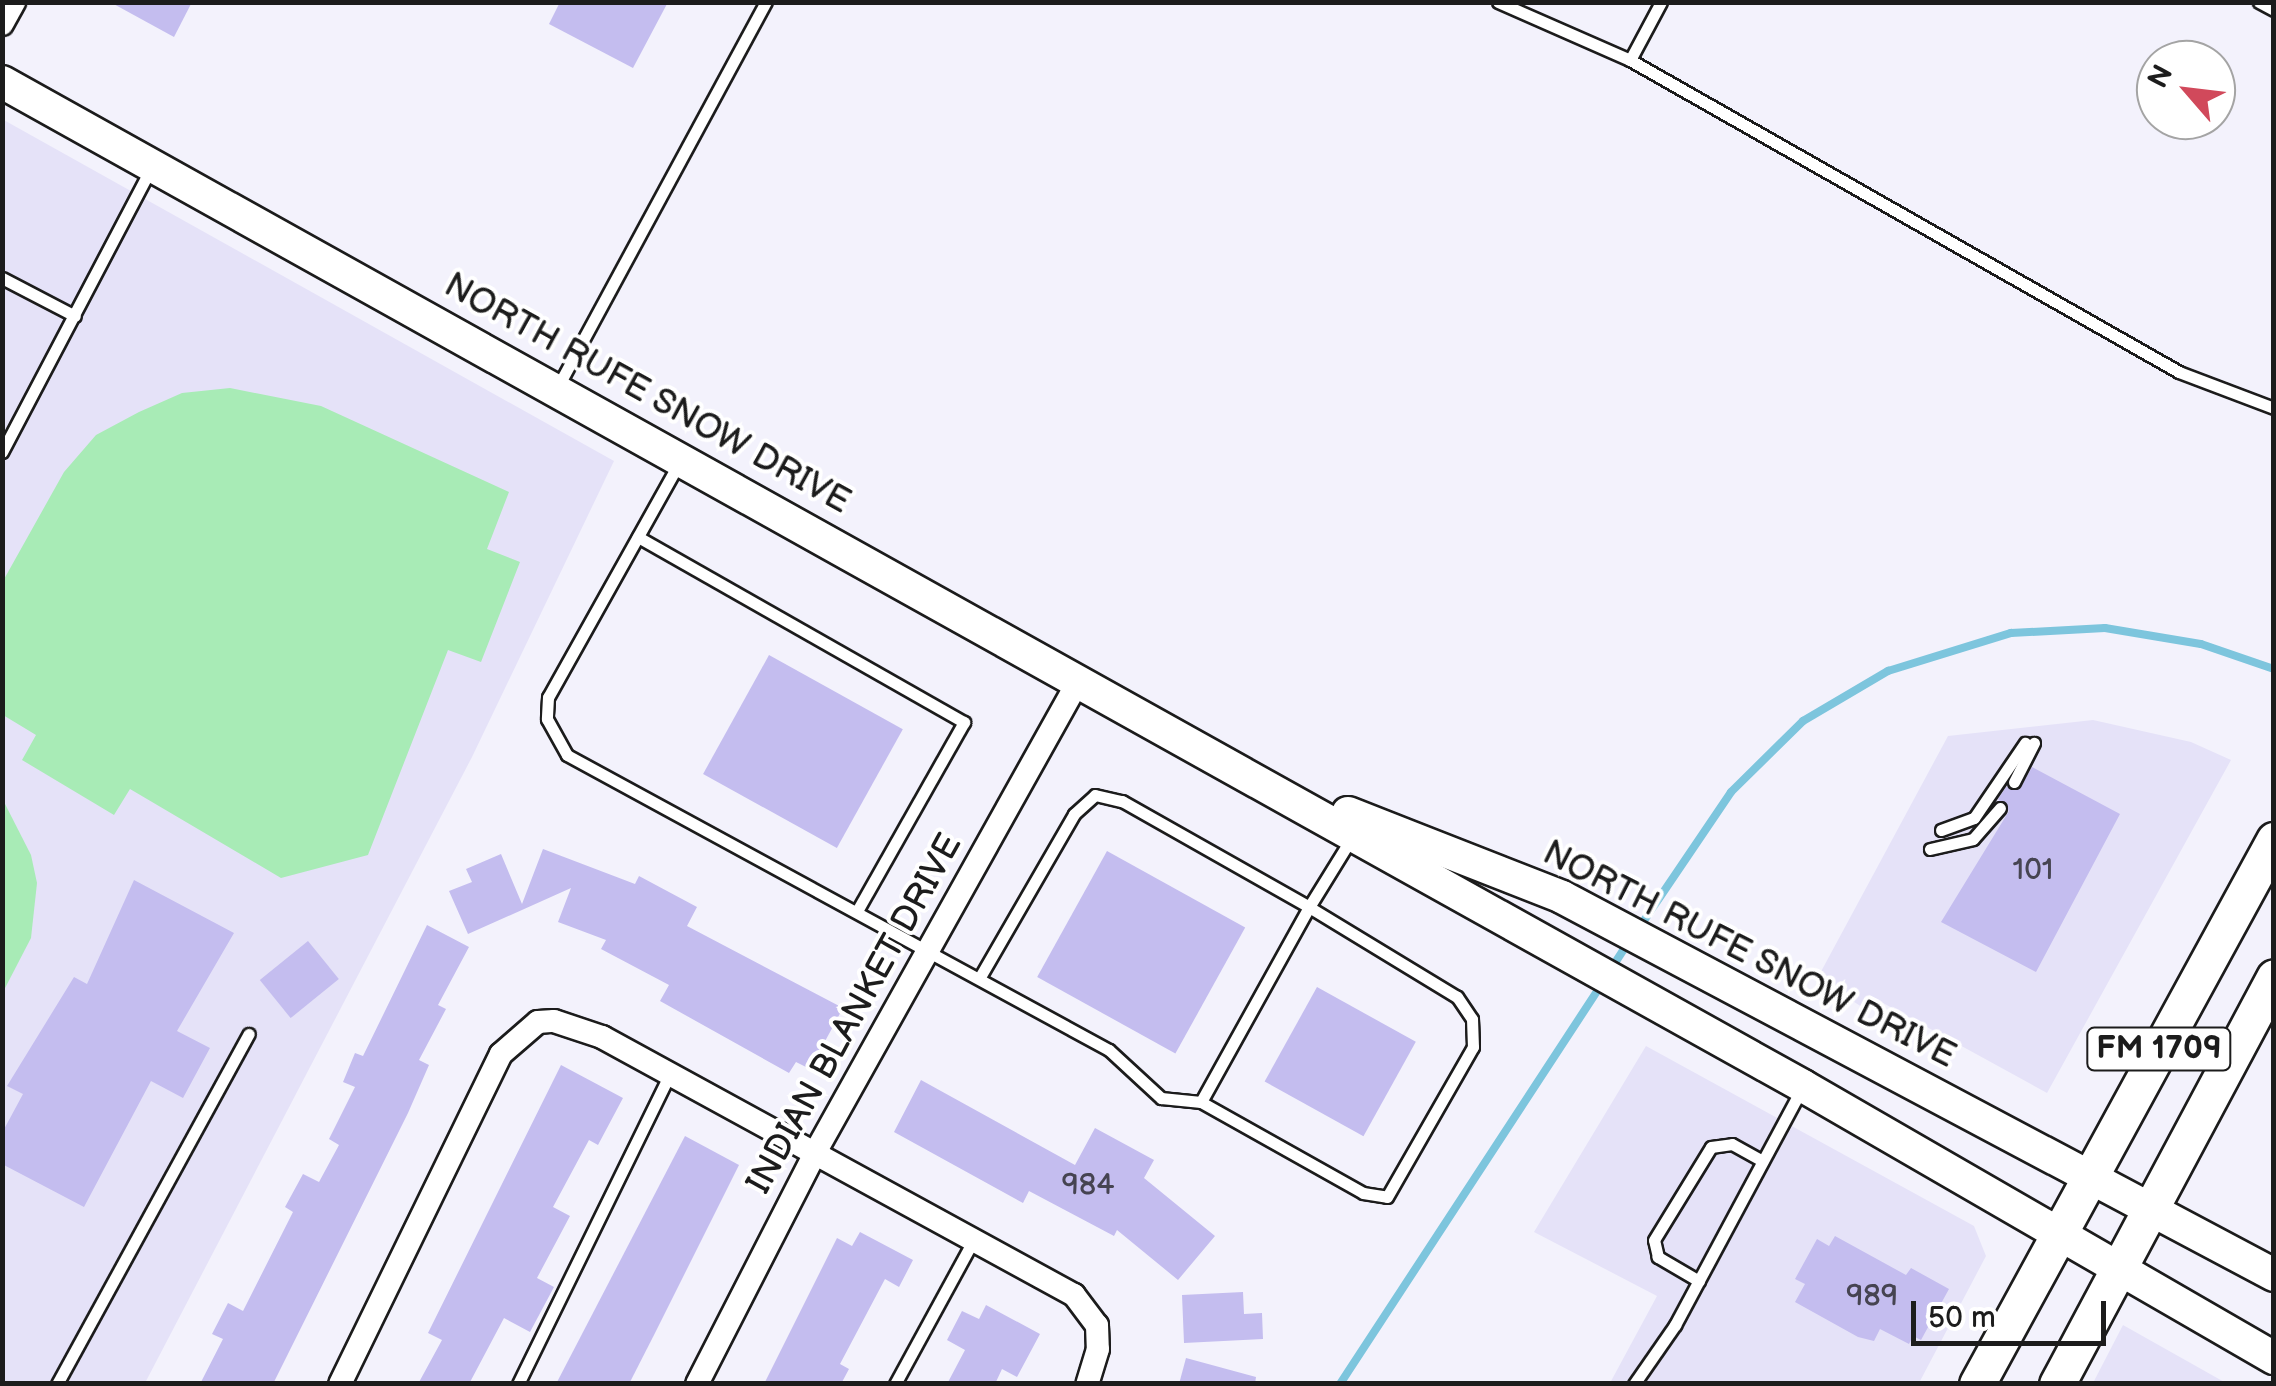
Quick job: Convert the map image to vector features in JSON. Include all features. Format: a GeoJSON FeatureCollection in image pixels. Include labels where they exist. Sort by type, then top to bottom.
{"type":"FeatureCollection","features":[{"type":"Feature","properties":{"kind":"main road","name":"NORTH RUFE SNOW DRIVE"},"geometry":{"type":"LineString","coordinates":[[2,82],[1253,777],[1662,1012],[1803,1086],[2120,1266],[2274,1358]]}},
{"type":"Feature","properties":{"kind":"main road","name":"NORTH RUFE SNOW DRIVE"},"geometry":{"type":"LineString","coordinates":[[1253,777],[1562,897],[2274,1275]]}},
{"type":"Feature","properties":{"kind":"main road","name":"FM 1709"},"geometry":{"type":"LineString","coordinates":[[1977,1384],[2274,840]]}},
{"type":"Feature","properties":{"kind":"main road","name":"FM 1709"},"geometry":{"type":"LineString","coordinates":[[2058,1384],[2274,977]]}},
{"type":"Feature","properties":{"kind":"main road"},"geometry":{"type":"LineString","coordinates":[[1803,1086],[1830,1040]]}},
{"type":"Feature","properties":{"kind":"street"},"geometry":{"type":"LineString","coordinates":[[2,24],[14,2]]}},
{"type":"Feature","properties":{"kind":"street","name":"INDIAN BLANKET DRIVE"},"geometry":{"type":"LineString","coordinates":[[697,1384],[816,1151],[1078,680]]}},
{"type":"Feature","properties":{"kind":"street"},"geometry":{"type":"LineString","coordinates":[[340,1384],[500,1054],[538,1022],[576,1025],[816,1151],[1074,1295],[1092,1315],[1098,1350],[1087,1384]]}},
{"type":"Feature","properties":{"kind":"lane"},"geometry":{"type":"LineString","coordinates":[[556,390],[766,2]]}},
{"type":"Feature","properties":{"kind":"lane"},"geometry":{"type":"LineString","coordinates":[[1498,2],[1630,60],[2179,372],[2274,408]]}},
{"type":"Feature","properties":{"kind":"lane"},"geometry":{"type":"LineString","coordinates":[[1630,60],[1660,2]]}},
{"type":"Feature","properties":{"kind":"lane"},"geometry":{"type":"LineString","coordinates":[[2259,2],[2274,10]]}},
{"type":"Feature","properties":{"kind":"lane"},"geometry":{"type":"LineString","coordinates":[[2,452],[153,164]]}},
{"type":"Feature","properties":{"kind":"lane"},"geometry":{"type":"LineString","coordinates":[[2,278],[75,316]]}},
{"type":"Feature","properties":{"kind":"lane"},"geometry":{"type":"LineString","coordinates":[[682,460],[548,698],[548,719],[567,755],[1109,1050],[1161,1098],[1201,1102],[1363,1193],[1387,1197],[1473,1046],[1472,1019],[1457,997],[1310,907],[1122,801],[1095,795],[1074,814],[980,977]]}},
{"type":"Feature","properties":{"kind":"lane"},"geometry":{"type":"LineString","coordinates":[[638,538],[964,722],[857,912]]}},
{"type":"Feature","properties":{"kind":"lane"},"geometry":{"type":"LineString","coordinates":[[1941,830],[1974,818],[2030,743],[2014,782]]}},
{"type":"Feature","properties":{"kind":"lane"},"geometry":{"type":"LineString","coordinates":[[1930,849],[1973,839],[2000,808]]}},
{"type":"Feature","properties":{"kind":"lane"},"geometry":{"type":"LineString","coordinates":[[1201,1102],[1353,835]]}},
{"type":"Feature","properties":{"kind":"lane"},"geometry":{"type":"LineString","coordinates":[[57,1384],[249,1034]]}},
{"type":"Feature","properties":{"kind":"lane"},"geometry":{"type":"LineString","coordinates":[[518,1384],[670,1074]]}},
{"type":"Feature","properties":{"kind":"lane"},"geometry":{"type":"LineString","coordinates":[[1634,1384],[1700,1280],[1803,1086]]}},
{"type":"Feature","properties":{"kind":"lane"},"geometry":{"type":"LineString","coordinates":[[1700,1280],[1658,1257],[1654,1240],[1711,1148],[1732,1144],[1763,1161]]}},
{"type":"Feature","properties":{"kind":"lane"},"geometry":{"type":"LineString","coordinates":[[895,1384],[974,1239]]}},
{"type":"Feature","properties":{"kind":"shaded area"},"geometry":{"type":"Polygon","coordinates":[[[2,119],[614,461],[472,757],[145,1383],[3,1383],[2,119]]]}},
{"type":"Feature","properties":{"kind":"shaded area"},"geometry":{"type":"Polygon","coordinates":[[[2093,720],[2191,742],[2231,760],[2047,1093],[1874,998],[1867,1010],[1817,979],[1948,736],[2093,720]]]}},
{"type":"Feature","properties":{"kind":"shaded area"},"geometry":{"type":"Polygon","coordinates":[[[1646,1046],[1974,1226],[1986,1256],[1919,1383],[1610,1383],[1657,1296],[1534,1232],[1646,1046]]]}},
{"type":"Feature","properties":{"kind":"shaded area"},"geometry":{"type":"Polygon","coordinates":[[[2123,1325],[2226,1383],[2093,1383],[2123,1325]]]}},
{"type":"Feature","properties":{"kind":"green space"},"geometry":{"type":"Polygon","coordinates":[[[230,388],[321,406],[509,492],[487,549],[520,562],[481,662],[448,650],[368,855],[281,878],[130,789],[114,815],[22,760],[36,735],[3,715],[3,581],[64,472],[96,435],[139,412],[182,393],[230,388]]]}},
{"type":"Feature","properties":{"kind":"green space"},"geometry":{"type":"Polygon","coordinates":[[[3,800],[31,855],[37,883],[31,938],[3,992],[3,800]]]}},
{"type":"Feature","properties":{"kind":"building"},"geometry":{"type":"Polygon","coordinates":[[[110,2],[192,2],[174,37],[110,2]]]}},
{"type":"Feature","properties":{"kind":"building"},"geometry":{"type":"Polygon","coordinates":[[[560,2],[668,2],[633,68],[549,24],[560,2]]]}},
{"type":"Feature","properties":{"kind":"building"},"geometry":{"type":"Polygon","coordinates":[[[769,655],[903,729],[837,848],[703,774],[769,655]]]}},
{"type":"Feature","properties":{"kind":"building"},"geometry":{"type":"Polygon","coordinates":[[[2032,767],[2120,814],[2036,972],[1941,922],[2009,811],[1998,799],[2006,787],[2020,789],[2032,767]]]}},
{"type":"Feature","properties":{"kind":"building"},"geometry":{"type":"Polygon","coordinates":[[[543,849],[635,884],[639,876],[697,907],[687,926],[843,1008],[810,1069],[796,1062],[789,1073],[660,1001],[669,985],[601,949],[606,940],[558,922],[571,888],[468,934],[449,891],[472,882],[466,869],[501,854],[522,904],[543,849]]]}},
{"type":"Feature","properties":{"kind":"building"},"geometry":{"type":"Polygon","coordinates":[[[1107,851],[1245,928],[1175,1054],[1037,977],[1107,851]]]}},
{"type":"Feature","properties":{"kind":"building"},"geometry":{"type":"Polygon","coordinates":[[[134,880],[234,933],[177,1031],[210,1048],[183,1098],[151,1081],[84,1207],[2,1164],[2,1133],[23,1094],[7,1086],[74,977],[87,984],[134,880]]]}},
{"type":"Feature","properties":{"kind":"building"},"geometry":{"type":"Polygon","coordinates":[[[427,925],[469,947],[438,1005],[446,1009],[419,1060],[429,1065],[408,1113],[273,1384],[200,1384],[223,1339],[212,1334],[228,1303],[243,1311],[293,1212],[285,1207],[303,1174],[319,1182],[339,1145],[329,1139],[355,1087],[343,1082],[355,1053],[363,1056],[427,925]]]}},
{"type":"Feature","properties":{"kind":"building"},"geometry":{"type":"Polygon","coordinates":[[[308,941],[339,979],[291,1018],[260,980],[308,941]]]}},
{"type":"Feature","properties":{"kind":"building"},"geometry":{"type":"Polygon","coordinates":[[[1317,987],[1416,1042],[1363,1136],[1265,1081],[1317,987]]]}},
{"type":"Feature","properties":{"kind":"building"},"geometry":{"type":"Polygon","coordinates":[[[561,1065],[623,1098],[598,1145],[589,1140],[553,1207],[570,1216],[537,1278],[554,1287],[530,1332],[504,1318],[469,1384],[418,1384],[442,1340],[428,1333],[561,1065]]]}},
{"type":"Feature","properties":{"kind":"building"},"geometry":{"type":"Polygon","coordinates":[[[921,1080],[1075,1165],[1095,1128],[1154,1160],[1144,1178],[1215,1236],[1178,1280],[1117,1230],[1114,1236],[1029,1191],[1023,1203],[894,1132],[921,1080]]]}},
{"type":"Feature","properties":{"kind":"building"},"geometry":{"type":"Polygon","coordinates":[[[685,1136],[739,1165],[629,1384],[556,1384],[685,1136]]]}},
{"type":"Feature","properties":{"kind":"building"},"geometry":{"type":"Polygon","coordinates":[[[860,1232],[913,1260],[899,1287],[885,1279],[840,1364],[849,1369],[841,1384],[764,1384],[837,1238],[852,1246],[860,1232]]]}},
{"type":"Feature","properties":{"kind":"building"},"geometry":{"type":"Polygon","coordinates":[[[1835,1236],[1906,1275],[1911,1268],[1949,1289],[1921,1340],[1913,1336],[1909,1344],[1880,1329],[1874,1341],[1858,1337],[1795,1302],[1805,1284],[1795,1279],[1817,1239],[1829,1246],[1835,1236]]]}},
{"type":"Feature","properties":{"kind":"building"},"geometry":{"type":"Polygon","coordinates":[[[1243,1292],[1244,1314],[1262,1313],[1263,1339],[1184,1343],[1182,1295],[1243,1292]]]}},
{"type":"Feature","properties":{"kind":"building"},"geometry":{"type":"Polygon","coordinates":[[[986,1305],[1040,1334],[1017,1377],[1002,1369],[995,1384],[947,1384],[965,1350],[947,1340],[962,1311],[979,1319],[986,1305]]]}},
{"type":"Feature","properties":{"kind":"building"},"geometry":{"type":"Polygon","coordinates":[[[1186,1358],[1256,1377],[1255,1384],[1179,1384],[1186,1358]]]}},
{"type":"Feature","properties":{"kind":"waterway"},"geometry":{"type":"LineString","coordinates":[[1639,928],[1731,792],[1803,721],[1888,671],[2011,633],[2105,628],[2201,644],[2274,669]]}},
{"type":"Feature","properties":{"kind":"waterway"},"geometry":{"type":"LineString","coordinates":[[1611,969],[1628,943]]}},
{"type":"Feature","properties":{"kind":"waterway"},"geometry":{"type":"LineString","coordinates":[[1340,1384],[1601,985]]}}]}
